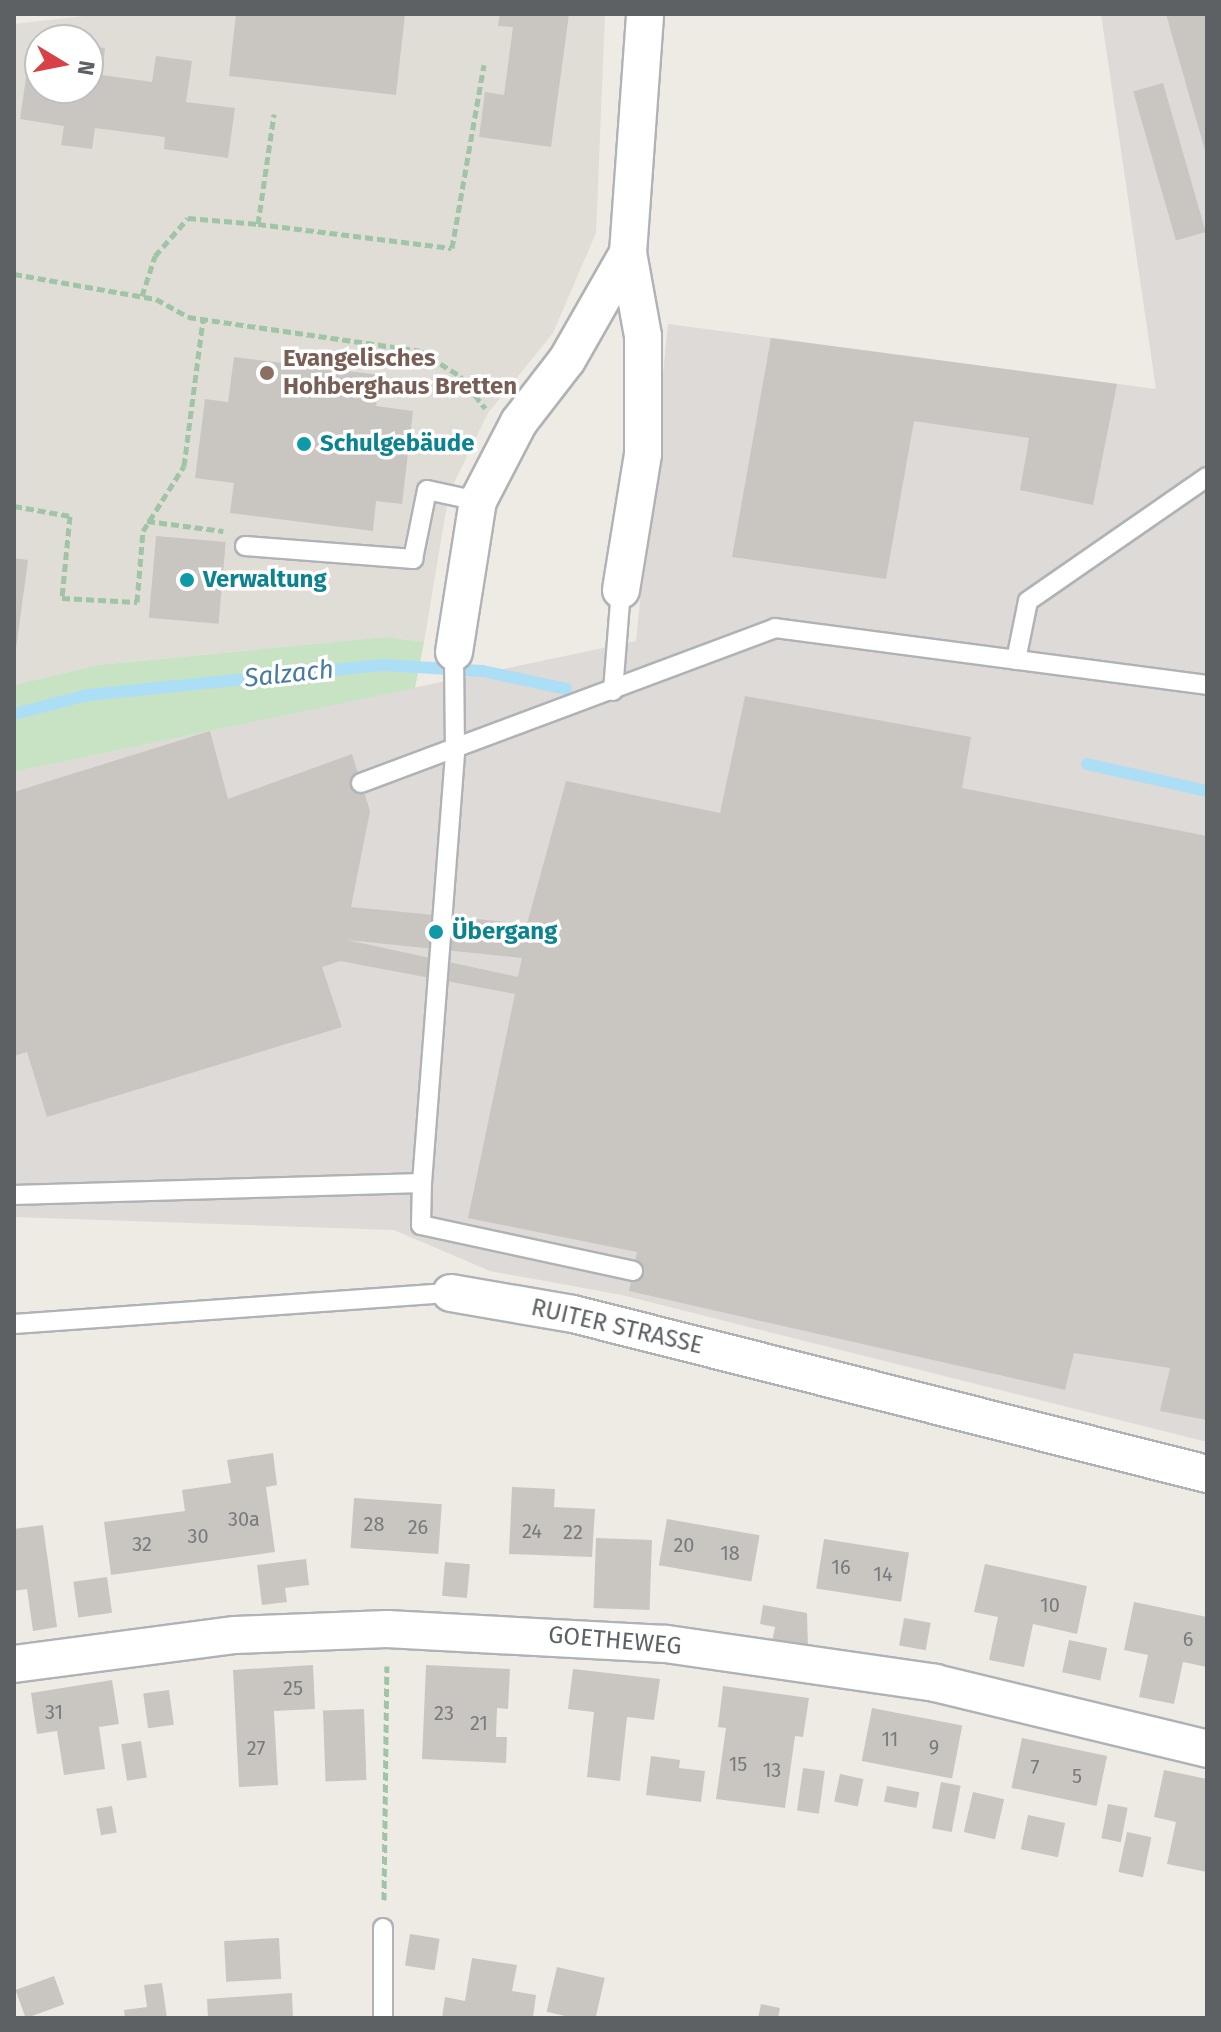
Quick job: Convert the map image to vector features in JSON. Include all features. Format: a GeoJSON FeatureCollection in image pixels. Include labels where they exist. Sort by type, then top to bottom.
{"type":"FeatureCollection","features":[{"type":"Feature","properties":{"kind":"street"},"geometry":{"type":"LineString","coordinates":[[621,590],[643,454],[643,336],[628,253],[645,14]]}},
{"type":"Feature","properties":{"kind":"street"},"geometry":{"type":"LineString","coordinates":[[454,652],[478,501],[519,422],[567,360],[628,253]]}},
{"type":"Feature","properties":{"kind":"street","name":"RUITER STRASSE"},"geometry":{"type":"LineString","coordinates":[[451,1293],[573,1314],[1207,1474]]}},
{"type":"Feature","properties":{"kind":"street","name":"GOETHEWEG"},"geometry":{"type":"LineString","coordinates":[[14,1664],[235,1635],[387,1629],[666,1644],[935,1683],[1207,1749]]}},
{"type":"Feature","properties":{"kind":"lane"},"geometry":{"type":"LineString","coordinates":[[1016,660],[1028,601],[1207,477]]}},
{"type":"Feature","properties":{"kind":"lane"},"geometry":{"type":"LineString","coordinates":[[245,546],[413,559],[427,490],[478,501]]}},
{"type":"Feature","properties":{"kind":"lane"},"geometry":{"type":"LineString","coordinates":[[613,691],[621,590]]}},
{"type":"Feature","properties":{"kind":"lane"},"geometry":{"type":"LineString","coordinates":[[361,783],[455,752],[775,628],[1207,685]]}},
{"type":"Feature","properties":{"kind":"lane"},"geometry":{"type":"LineString","coordinates":[[454,652],[451,708],[455,752],[421,1225],[633,1271]]}},
{"type":"Feature","properties":{"kind":"lane"},"geometry":{"type":"LineString","coordinates":[[14,1195],[422,1183]]}},
{"type":"Feature","properties":{"kind":"lane","name":"RUITER STRASSE"},"geometry":{"type":"LineString","coordinates":[[14,1324],[451,1293]]}},
{"type":"Feature","properties":{"kind":"lane"},"geometry":{"type":"LineString","coordinates":[[383,1928],[383,2018]]}},
{"type":"Feature","properties":{"kind":"path"},"geometry":{"type":"LineString","coordinates":[[142,296],[155,256],[188,218],[452,248],[484,65]]}},
{"type":"Feature","properties":{"kind":"path"},"geometry":{"type":"LineString","coordinates":[[258,224],[274,114]]}},
{"type":"Feature","properties":{"kind":"path"},"geometry":{"type":"LineString","coordinates":[[14,274],[142,296],[203,319],[420,351],[460,376],[488,413],[519,422]]}},
{"type":"Feature","properties":{"kind":"path"},"geometry":{"type":"LineString","coordinates":[[14,506],[70,516],[62,598],[137,602],[147,521],[184,466],[203,319]]}},
{"type":"Feature","properties":{"kind":"path"},"geometry":{"type":"LineString","coordinates":[[147,521],[247,534],[245,546]]}},
{"type":"Feature","properties":{"kind":"path"},"geometry":{"type":"LineString","coordinates":[[383,1928],[387,1629]]}},
{"type":"Feature","properties":{"kind":"shaded area","name":"Evangelisches Hohberghaus Bretten"},"geometry":{"type":"Polygon","coordinates":[[[102,14],[605,14],[596,233],[553,333],[488,413],[449,493],[424,642],[386,637],[98,665],[14,685],[14,24],[102,14]]]}},
{"type":"Feature","properties":{"kind":"shaded area"},"geometry":{"type":"Polygon","coordinates":[[[1101,14],[1207,14],[1207,1442],[622,1295],[490,1271],[394,1230],[14,1217],[14,772],[636,641],[668,324],[1156,389],[1101,14]]]}},
{"type":"Feature","properties":{"kind":"green space"},"geometry":{"type":"Polygon","coordinates":[[[386,637],[424,642],[415,688],[14,772],[14,685],[98,665],[386,637]]]}},
{"type":"Feature","properties":{"kind":"building"},"geometry":{"type":"Polygon","coordinates":[[[236,14],[405,14],[396,95],[229,76],[236,14]]]}},
{"type":"Feature","properties":{"kind":"building"},"geometry":{"type":"Polygon","coordinates":[[[500,14],[569,14],[551,147],[479,137],[485,92],[504,95],[513,27],[498,26],[500,14]]]}},
{"type":"Feature","properties":{"kind":"building"},"geometry":{"type":"Polygon","coordinates":[[[1166,14],[1207,14],[1206,154],[1166,14]]]}},
{"type":"Feature","properties":{"kind":"building"},"geometry":{"type":"Polygon","coordinates":[[[156,56],[192,61],[186,102],[235,108],[228,158],[164,149],[165,137],[95,128],[92,149],[61,145],[64,126],[20,119],[24,91],[24,104],[104,104],[104,75],[152,82],[156,56]]]}},
{"type":"Feature","properties":{"kind":"building"},"geometry":{"type":"Polygon","coordinates":[[[1163,83],[1206,232],[1176,241],[1133,92],[1163,83]]]}},
{"type":"Feature","properties":{"kind":"building"},"geometry":{"type":"Polygon","coordinates":[[[771,338],[1117,384],[1093,505],[1020,490],[1029,438],[914,421],[886,579],[732,557],[771,338]]]}},
{"type":"Feature","properties":{"kind":"building","name":"Schulgebäude"},"geometry":{"type":"Polygon","coordinates":[[[234,357],[380,375],[376,406],[413,411],[402,504],[376,501],[373,531],[230,513],[234,483],[195,478],[205,399],[228,402],[234,357]]]}},
{"type":"Feature","properties":{"kind":"building","name":"Verwaltung"},"geometry":{"type":"Polygon","coordinates":[[[156,536],[226,542],[219,624],[149,618],[156,536]]]}},
{"type":"Feature","properties":{"kind":"building"},"geometry":{"type":"Polygon","coordinates":[[[14,558],[28,560],[16,649],[14,649],[14,558]]]}},
{"type":"Feature","properties":{"kind":"building"},"geometry":{"type":"Polygon","coordinates":[[[745,696],[971,737],[962,788],[1207,836],[1207,1420],[1160,1411],[1170,1368],[1074,1353],[1065,1390],[629,1291],[637,1252],[468,1218],[515,994],[340,961],[322,967],[342,1027],[47,1117],[27,1052],[14,1056],[14,792],[210,731],[228,799],[352,754],[370,811],[351,907],[527,924],[566,781],[720,813],[745,696]],[[347,940],[518,977],[522,958],[347,940]]]}},
{"type":"Feature","properties":{"kind":"building"},"geometry":{"type":"Polygon","coordinates":[[[273,1453],[277,1485],[266,1487],[275,1552],[111,1575],[104,1522],[185,1511],[182,1490],[231,1483],[227,1460],[273,1453]]]}},
{"type":"Feature","properties":{"kind":"building"},"geometry":{"type":"Polygon","coordinates":[[[512,1487],[555,1489],[554,1507],[595,1509],[592,1557],[509,1554],[512,1487]]]}},
{"type":"Feature","properties":{"kind":"building"},"geometry":{"type":"Polygon","coordinates":[[[354,1498],[442,1504],[438,1554],[351,1548],[354,1498]]]}},
{"type":"Feature","properties":{"kind":"building"},"geometry":{"type":"Polygon","coordinates":[[[667,1519],[760,1535],[751,1582],[659,1565],[667,1519]]]}},
{"type":"Feature","properties":{"kind":"building"},"geometry":{"type":"Polygon","coordinates":[[[43,1525],[57,1627],[33,1631],[27,1589],[14,1591],[14,1529],[43,1525]]]}},
{"type":"Feature","properties":{"kind":"building"},"geometry":{"type":"Polygon","coordinates":[[[596,1538],[652,1540],[650,1610],[594,1608],[596,1538]]]}},
{"type":"Feature","properties":{"kind":"building"},"geometry":{"type":"Polygon","coordinates":[[[824,1539],[909,1552],[901,1602],[816,1588],[824,1539]]]}},
{"type":"Feature","properties":{"kind":"building"},"geometry":{"type":"Polygon","coordinates":[[[306,1559],[309,1585],[285,1588],[287,1602],[262,1605],[257,1565],[306,1559]]]}},
{"type":"Feature","properties":{"kind":"building"},"geometry":{"type":"Polygon","coordinates":[[[445,1562],[470,1564],[467,1598],[442,1596],[445,1562]]]}},
{"type":"Feature","properties":{"kind":"building"},"geometry":{"type":"Polygon","coordinates":[[[985,1564],[1087,1586],[1077,1634],[1033,1624],[1024,1667],[989,1660],[998,1617],[974,1612],[985,1564]]]}},
{"type":"Feature","properties":{"kind":"building"},"geometry":{"type":"Polygon","coordinates":[[[107,1577],[112,1613],[78,1617],[73,1582],[107,1577]]]}},
{"type":"Feature","properties":{"kind":"building"},"geometry":{"type":"Polygon","coordinates":[[[1134,1602],[1207,1617],[1207,1667],[1183,1662],[1174,1704],[1139,1697],[1148,1655],[1124,1650],[1134,1602]]]}},
{"type":"Feature","properties":{"kind":"building"},"geometry":{"type":"Polygon","coordinates":[[[763,1605],[807,1613],[808,1648],[772,1642],[775,1627],[760,1624],[763,1605]]]}},
{"type":"Feature","properties":{"kind":"building"},"geometry":{"type":"Polygon","coordinates":[[[904,1618],[931,1623],[926,1650],[899,1646],[904,1618]]]}},
{"type":"Feature","properties":{"kind":"building"},"geometry":{"type":"Polygon","coordinates":[[[1069,1640],[1107,1648],[1100,1680],[1062,1672],[1069,1640]]]}},
{"type":"Feature","properties":{"kind":"building"},"geometry":{"type":"Polygon","coordinates":[[[313,1665],[315,1709],[274,1711],[278,1785],[239,1787],[233,1670],[313,1665]]]}},
{"type":"Feature","properties":{"kind":"building"},"geometry":{"type":"Polygon","coordinates":[[[426,1665],[510,1669],[508,1709],[497,1708],[496,1737],[507,1737],[506,1763],[422,1759],[426,1665]]]}},
{"type":"Feature","properties":{"kind":"building"},"geometry":{"type":"Polygon","coordinates":[[[573,1669],[660,1679],[654,1720],[627,1717],[620,1781],[587,1777],[594,1712],[568,1709],[573,1669]]]}},
{"type":"Feature","properties":{"kind":"building"},"geometry":{"type":"Polygon","coordinates":[[[112,1680],[119,1724],[99,1727],[105,1769],[64,1775],[57,1731],[37,1734],[31,1693],[112,1680]]]}},
{"type":"Feature","properties":{"kind":"building"},"geometry":{"type":"Polygon","coordinates":[[[723,1686],[809,1698],[803,1737],[795,1736],[785,1808],[716,1799],[726,1728],[718,1727],[723,1686]]]}},
{"type":"Feature","properties":{"kind":"building"},"geometry":{"type":"Polygon","coordinates":[[[169,1690],[174,1725],[148,1728],[143,1694],[169,1690]]]}},
{"type":"Feature","properties":{"kind":"building"},"geometry":{"type":"Polygon","coordinates":[[[872,1708],[962,1726],[952,1779],[862,1761],[872,1708]]]}},
{"type":"Feature","properties":{"kind":"building"},"geometry":{"type":"Polygon","coordinates":[[[364,1709],[366,1780],[326,1781],[323,1710],[364,1709]]]}},
{"type":"Feature","properties":{"kind":"building"},"geometry":{"type":"Polygon","coordinates":[[[1022,1738],[1107,1756],[1096,1806],[1011,1788],[1022,1738]]]}},
{"type":"Feature","properties":{"kind":"building"},"geometry":{"type":"Polygon","coordinates":[[[141,1741],[147,1778],[127,1781],[121,1744],[141,1741]]]}},
{"type":"Feature","properties":{"kind":"building"},"geometry":{"type":"Polygon","coordinates":[[[651,1756],[680,1760],[679,1768],[705,1771],[701,1802],[646,1795],[651,1756]]]}},
{"type":"Feature","properties":{"kind":"building"},"geometry":{"type":"Polygon","coordinates":[[[803,1768],[825,1771],[819,1814],[797,1811],[803,1768]]]}},
{"type":"Feature","properties":{"kind":"building"},"geometry":{"type":"Polygon","coordinates":[[[1164,1770],[1207,1779],[1207,1872],[1167,1864],[1176,1822],[1154,1817],[1164,1770]]]}},
{"type":"Feature","properties":{"kind":"building"},"geometry":{"type":"Polygon","coordinates":[[[840,1774],[863,1779],[858,1806],[834,1801],[840,1774]]]}},
{"type":"Feature","properties":{"kind":"building"},"geometry":{"type":"Polygon","coordinates":[[[941,1782],[961,1786],[952,1832],[932,1828],[941,1782]]]}},
{"type":"Feature","properties":{"kind":"building"},"geometry":{"type":"Polygon","coordinates":[[[887,1786],[919,1792],[916,1808],[884,1802],[887,1786]]]}},
{"type":"Feature","properties":{"kind":"building"},"geometry":{"type":"Polygon","coordinates":[[[973,1792],[1004,1799],[995,1839],[964,1832],[973,1792]]]}},
{"type":"Feature","properties":{"kind":"building"},"geometry":{"type":"Polygon","coordinates":[[[1108,1804],[1128,1808],[1121,1842],[1101,1838],[1108,1804]]]}},
{"type":"Feature","properties":{"kind":"building"},"geometry":{"type":"Polygon","coordinates":[[[112,1806],[117,1833],[101,1835],[96,1809],[112,1806]]]}},
{"type":"Feature","properties":{"kind":"building"},"geometry":{"type":"Polygon","coordinates":[[[1028,1815],[1065,1823],[1058,1857],[1021,1849],[1028,1815]]]}},
{"type":"Feature","properties":{"kind":"building"},"geometry":{"type":"Polygon","coordinates":[[[1127,1832],[1151,1837],[1143,1877],[1118,1872],[1127,1832]]]}},
{"type":"Feature","properties":{"kind":"building"},"geometry":{"type":"Polygon","coordinates":[[[410,1934],[440,1939],[435,1970],[405,1966],[410,1934]]]}},
{"type":"Feature","properties":{"kind":"building"},"geometry":{"type":"Polygon","coordinates":[[[279,1938],[281,1979],[226,1982],[224,1941],[279,1938]]]}},
{"type":"Feature","properties":{"kind":"building"},"geometry":{"type":"Polygon","coordinates":[[[472,1958],[517,1965],[512,1991],[536,1995],[533,2018],[442,2018],[445,1997],[465,2001],[472,1958]]]}},
{"type":"Feature","properties":{"kind":"building"},"geometry":{"type":"Polygon","coordinates":[[[557,1967],[605,1978],[596,2018],[573,2018],[547,2012],[557,1967]]]}},
{"type":"Feature","properties":{"kind":"building"},"geometry":{"type":"Polygon","coordinates":[[[54,1976],[64,2004],[26,2018],[15,1990],[54,1976]]]}},
{"type":"Feature","properties":{"kind":"building"},"geometry":{"type":"Polygon","coordinates":[[[162,1983],[167,2018],[125,2018],[124,2010],[147,2007],[144,1985],[162,1983]]]}},
{"type":"Feature","properties":{"kind":"building"},"geometry":{"type":"Polygon","coordinates":[[[292,1993],[293,2018],[208,2018],[207,1999],[292,1993]]]}},
{"type":"Feature","properties":{"kind":"building"},"geometry":{"type":"Polygon","coordinates":[[[761,2004],[780,2008],[778,2018],[758,2018],[761,2004]]]}},
{"type":"Feature","properties":{"kind":"waterway","name":"Salzach"},"geometry":{"type":"LineString","coordinates":[[14,714],[88,695],[382,665],[483,671],[566,689]]}},
{"type":"Feature","properties":{"kind":"waterway","name":"Salzach"},"geometry":{"type":"LineString","coordinates":[[1087,764],[1207,791]]}},
{"type":"Feature","properties":{"kind":"place","name":"Evangelisches Hohberghaus Bretten"},"geometry":{"type":"Point","coordinates":[267,373]}},
{"type":"Feature","properties":{"kind":"place","name":"Schulgebäude"},"geometry":{"type":"Point","coordinates":[304,444]}},
{"type":"Feature","properties":{"kind":"place","name":"Verwaltung"},"geometry":{"type":"Point","coordinates":[187,580]}},
{"type":"Feature","properties":{"kind":"place","name":"Übergang"},"geometry":{"type":"Point","coordinates":[436,932]}}]}
